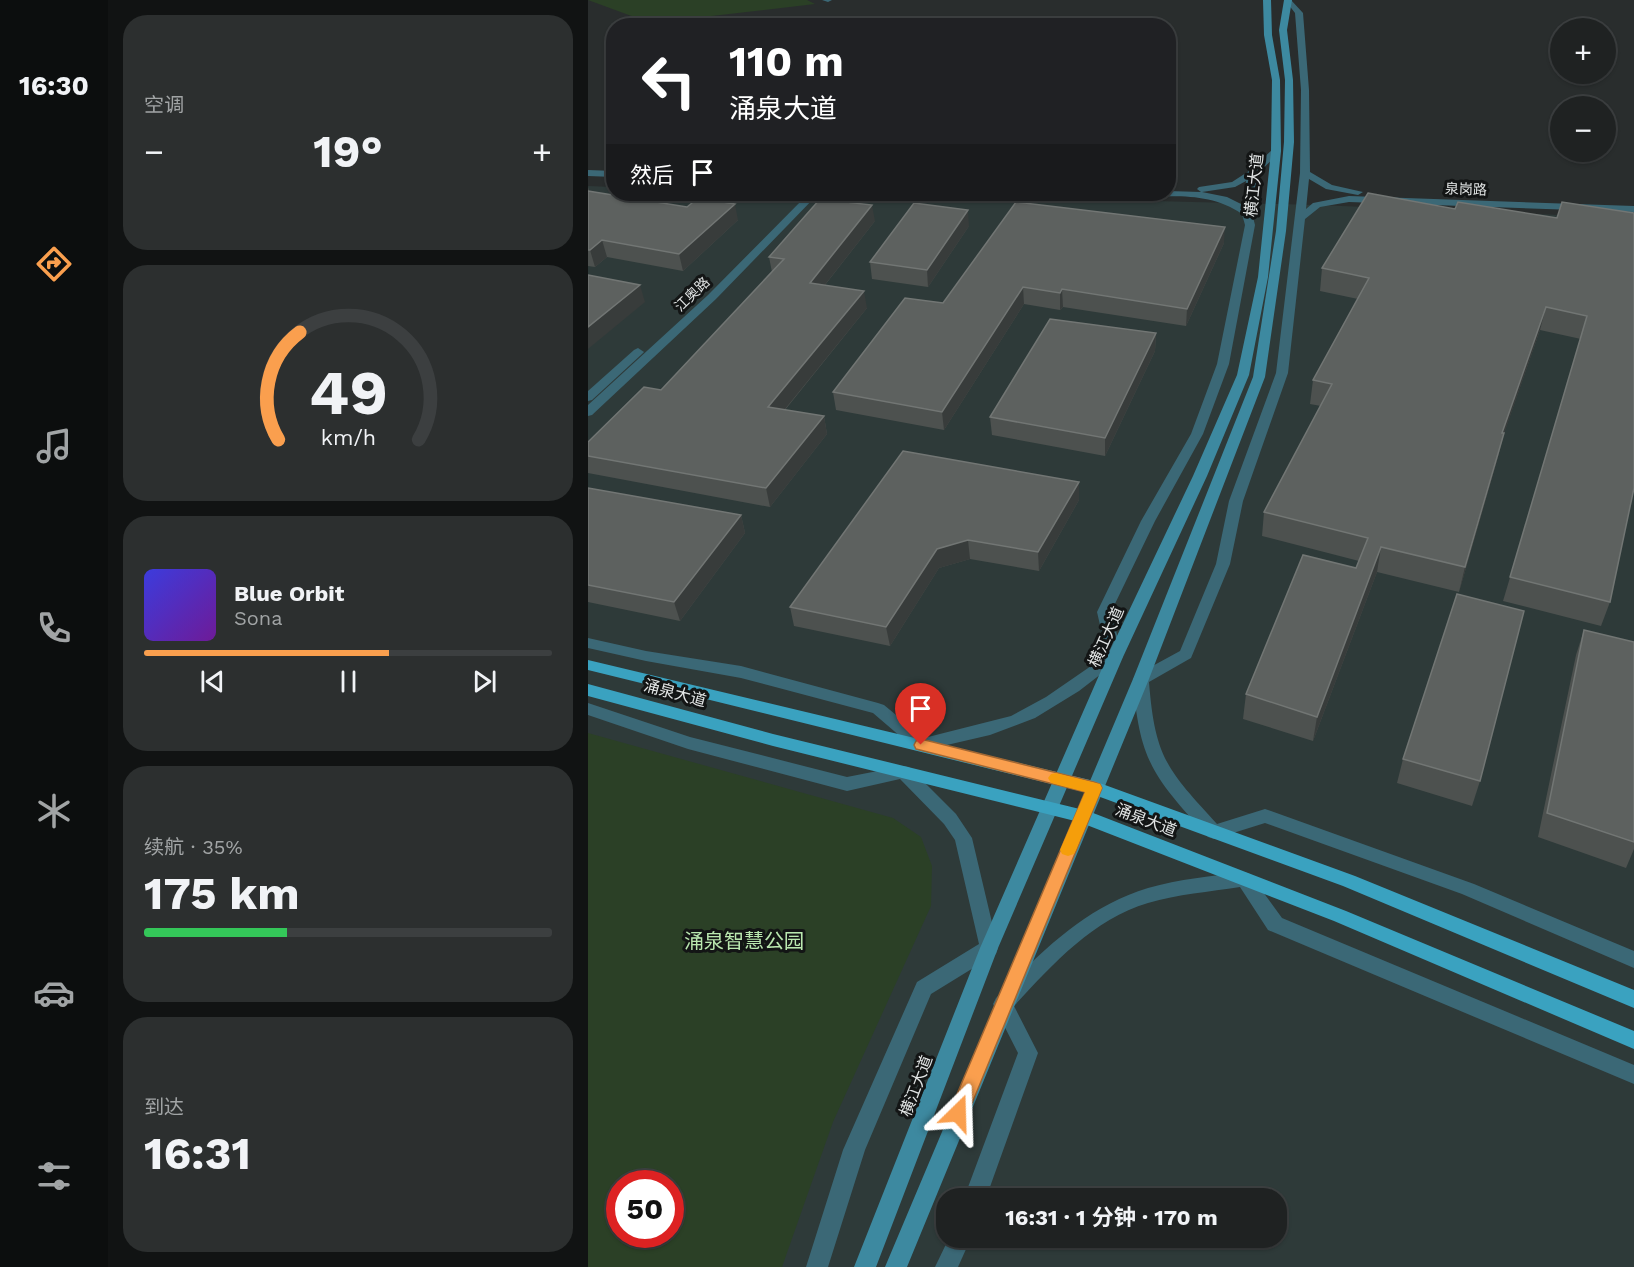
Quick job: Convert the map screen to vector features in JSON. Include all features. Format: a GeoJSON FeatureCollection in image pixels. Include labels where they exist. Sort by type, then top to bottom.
{"type":"FeatureCollection","features":[{"type":"Feature","properties":{"kind":"main road","name":"横江大道"},"geometry":{"type":"LineString","coordinates":[[1267,0],[1268,35],[1276,80],[1282,154]]}},
{"type":"Feature","properties":{"kind":"main road","name":"横江大道"},"geometry":{"type":"LineString","coordinates":[[896,1267],[1003,1004],[1141,679],[1260,377],[1289,80],[1283,30],[1288,1]]}},
{"type":"Feature","properties":{"kind":"main road","name":"横江大道"},"geometry":{"type":"LineString","coordinates":[[865,1267],[989,948],[1115,657],[1200,476],[1243,375],[1274,232]]}},
{"type":"Feature","properties":{"kind":"main road","name":"涌泉大道"},"geometry":{"type":"LineString","coordinates":[[588,665],[1094,788],[1349,881],[1634,999]]}},
{"type":"Feature","properties":{"kind":"main road","name":"涌泉大道"},"geometry":{"type":"LineString","coordinates":[[588,690],[773,740],[1082,816],[1340,916],[1634,1040]]}},
{"type":"Feature","properties":{"kind":"street"},"geometry":{"type":"LineString","coordinates":[[1288,1],[1299,13],[1305,90],[1305,166],[1300,232],[1282,373],[1236,501],[1223,564],[1186,654],[1141,679],[1144,718],[1154,755],[1176,788],[1214,832],[1266,816],[1468,889],[1634,960]]}},
{"type":"Feature","properties":{"kind":"street"},"geometry":{"type":"LineString","coordinates":[[1176,193],[1204,192],[1235,184],[1282,154],[1305,166]]}},
{"type":"Feature","properties":{"kind":"street","name":"泉岗路"},"geometry":{"type":"LineString","coordinates":[[1305,166],[1329,187],[1362,196],[1634,209]]}},
{"type":"Feature","properties":{"kind":"street"},"geometry":{"type":"LineString","coordinates":[[588,173],[606,174]]}},
{"type":"Feature","properties":{"kind":"street"},"geometry":{"type":"LineString","coordinates":[[588,643],[646,656],[741,672],[878,709],[921,745],[1000,726],[1028,715],[1045,706],[1115,657],[1104,612],[1148,521],[1197,434],[1223,364],[1250,225],[1247,213],[1252,173]]}},
{"type":"Feature","properties":{"kind":"street"},"geometry":{"type":"LineString","coordinates":[[588,181],[606,182]]}},
{"type":"Feature","properties":{"kind":"street"},"geometry":{"type":"LineString","coordinates":[[1176,189],[1204,192],[1232,202],[1247,213]]}},
{"type":"Feature","properties":{"kind":"street","name":"泉岗路"},"geometry":{"type":"LineString","coordinates":[[1301,217],[1308,210],[1328,202],[1362,196],[1634,201]]}},
{"type":"Feature","properties":{"kind":"street","name":"江奥路"},"geometry":{"type":"LineString","coordinates":[[588,397],[713,282],[795,201]]}},
{"type":"Feature","properties":{"kind":"street","name":"江奥路"},"geometry":{"type":"LineString","coordinates":[[588,412],[712,297],[806,201]]}},
{"type":"Feature","properties":{"kind":"street"},"geometry":{"type":"LineString","coordinates":[[1248,233],[1300,232]]}},
{"type":"Feature","properties":{"kind":"street"},"geometry":{"type":"LineString","coordinates":[[588,709],[688,743],[847,784],[903,772],[950,819],[963,837],[989,948],[924,988],[855,1149],[817,1267]]}},
{"type":"Feature","properties":{"kind":"street"},"geometry":{"type":"LineString","coordinates":[[979,1188],[1028,1053],[1003,1004],[1032,973],[1076,934],[1123,904],[1148,896],[1244,879],[1275,924],[1634,1075]]}},
{"type":"Feature","properties":{"kind":"street"},"geometry":{"type":"LineString","coordinates":[[946,1267],[955,1248]]}},
{"type":"Feature","properties":{"kind":"shaded area"},"geometry":{"type":"Polygon","coordinates":[[[588,186],[606,187],[606,201],[1156,201],[1634,218],[1634,1267],[588,1267],[588,186]]]}},
{"type":"Feature","properties":{"kind":"green space"},"geometry":{"type":"Polygon","coordinates":[[[588,0],[807,0],[815,4],[694,18],[637,18],[588,0]]]}},
{"type":"Feature","properties":{"kind":"green space","name":"涌泉智慧公园"},"geometry":{"type":"Polygon","coordinates":[[[588,733],[893,818],[921,837],[932,866],[931,906],[833,1122],[782,1267],[588,1267],[588,733]]]}},
{"type":"Feature","properties":{"kind":"building"},"geometry":{"type":"Polygon","coordinates":[[[588,191],[606,194],[606,201],[650,201],[687,207],[694,201],[735,204],[679,254],[602,240],[588,250],[588,191]]]}},
{"type":"Feature","properties":{"kind":"building"},"geometry":{"type":"Polygon","coordinates":[[[1368,193],[1455,209],[1458,202],[1557,218],[1562,202],[1634,213],[1634,488],[1610,602],[1510,577],[1587,316],[1546,307],[1502,433],[1504,433],[1465,567],[1381,547],[1317,717],[1246,694],[1303,555],[1356,568],[1368,538],[1264,512],[1332,384],[1313,380],[1369,278],[1322,268],[1368,193]]]}},
{"type":"Feature","properties":{"kind":"building"},"geometry":{"type":"Polygon","coordinates":[[[818,201],[872,205],[810,283],[864,291],[768,407],[824,416],[766,488],[588,456],[588,442],[644,387],[661,390],[784,259],[769,257],[818,201]]]}},
{"type":"Feature","properties":{"kind":"building"},"geometry":{"type":"Polygon","coordinates":[[[1016,202],[1225,227],[1187,309],[1062,289],[1060,293],[1023,287],[942,412],[833,392],[905,298],[943,303],[1016,202]]]}},
{"type":"Feature","properties":{"kind":"building"},"geometry":{"type":"Polygon","coordinates":[[[914,203],[968,210],[927,270],[870,262],[914,203]]]}},
{"type":"Feature","properties":{"kind":"building"},"geometry":{"type":"Polygon","coordinates":[[[588,275],[640,285],[588,327],[588,275]]]}},
{"type":"Feature","properties":{"kind":"building"},"geometry":{"type":"Polygon","coordinates":[[[1050,319],[1156,333],[1105,438],[990,417],[1050,319]]]}},
{"type":"Feature","properties":{"kind":"building"},"geometry":{"type":"Polygon","coordinates":[[[903,451],[1079,482],[1038,552],[968,540],[937,549],[886,627],[790,607],[903,451]]]}},
{"type":"Feature","properties":{"kind":"building"},"geometry":{"type":"Polygon","coordinates":[[[588,488],[741,515],[674,602],[588,585],[588,488]]]}},
{"type":"Feature","properties":{"kind":"building"},"geometry":{"type":"Polygon","coordinates":[[[1457,594],[1524,611],[1480,781],[1403,759],[1457,594]]]}},
{"type":"Feature","properties":{"kind":"building"},"geometry":{"type":"Polygon","coordinates":[[[1584,630],[1634,642],[1634,842],[1547,813],[1584,630]]]}},
{"type":"Feature","properties":{"kind":"slow traffic"},"geometry":{"type":"LineString","coordinates":[[1056,778],[1094,788],[1068,850]]}},
{"type":"Feature","properties":{"kind":"route"},"geometry":{"type":"LineString","coordinates":[[921,745],[1094,788],[958,1113]]}}]}
